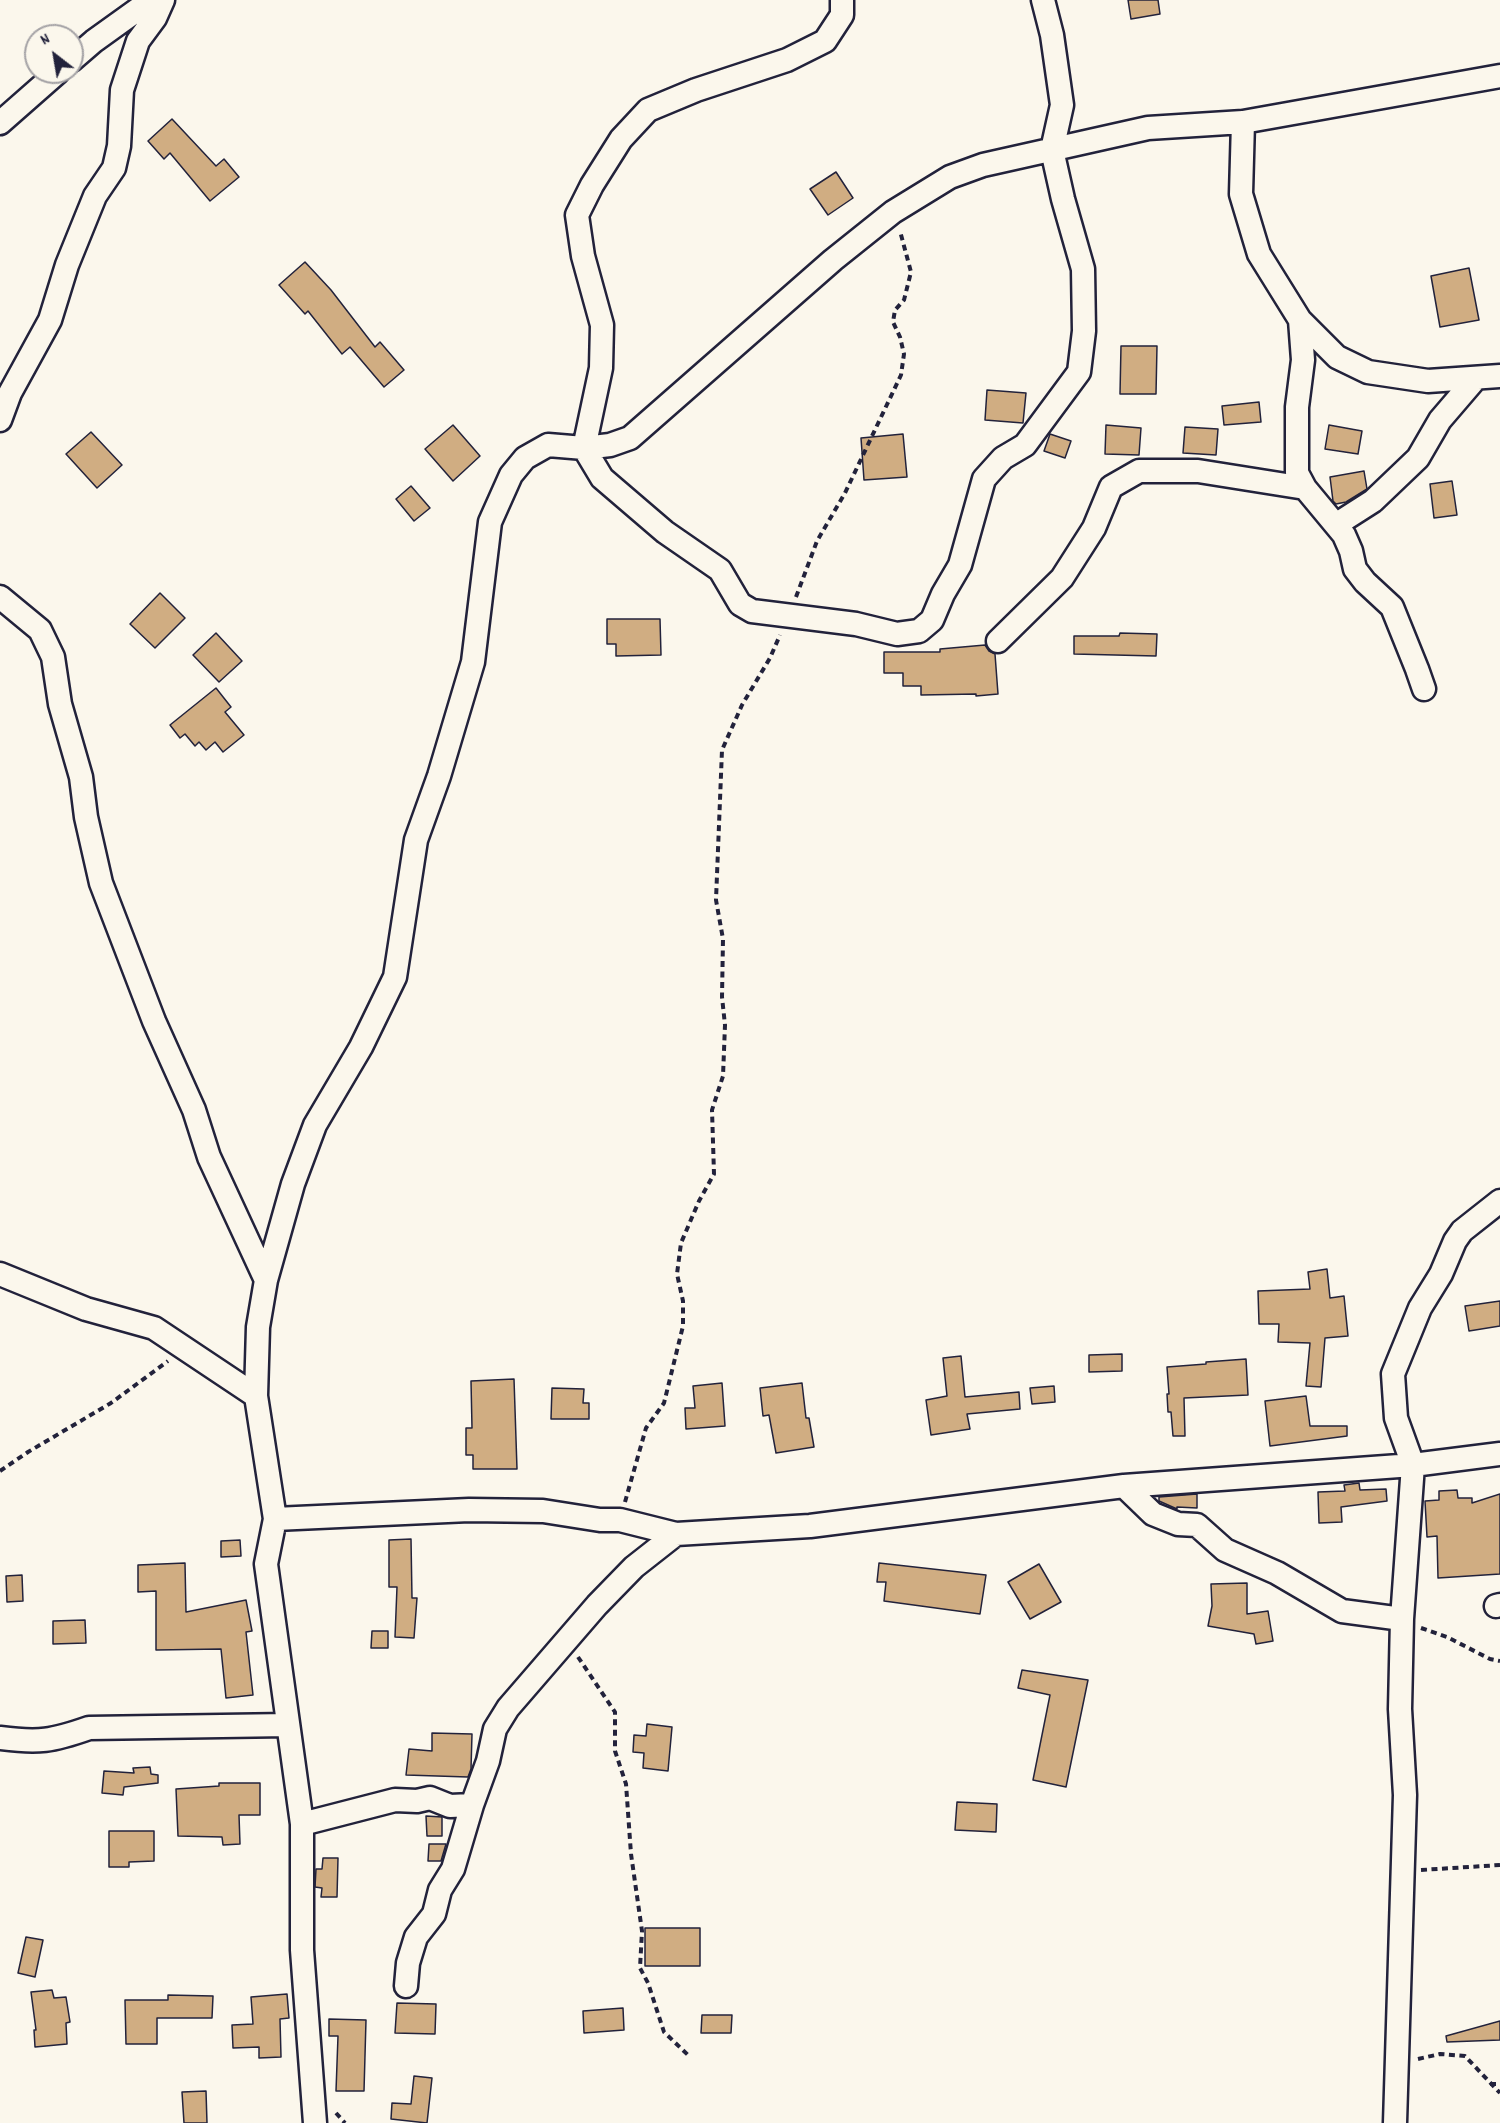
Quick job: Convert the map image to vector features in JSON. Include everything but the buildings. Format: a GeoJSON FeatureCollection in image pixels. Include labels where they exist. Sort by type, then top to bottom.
{"type":"FeatureCollection","features":[{"type":"Feature","properties":{"kind":"street"},"geometry":{"type":"LineString","coordinates":[[84,50],[151,0]]}},
{"type":"Feature","properties":{"kind":"street"},"geometry":{"type":"LineString","coordinates":[[0,420],[10,393],[50,320],[67,265],[95,196],[114,168],[119,146],[122,90],[138,40],[155,18],[163,0]]}},
{"type":"Feature","properties":{"kind":"street"},"geometry":{"type":"LineString","coordinates":[[842,0],[842,15],[825,41],[787,60],[696,90],[648,110],[621,139],[592,185],[577,215],[583,256],[602,325],[601,368],[585,447],[602,478],[665,532],[720,570],[740,604],[752,611],[856,624],[897,634],[919,631],[932,620],[943,594],[960,565],[984,479],[1003,458],[1025,445],[1079,372],[1084,331],[1083,269],[1052,150],[1062,105],[1052,35],[1043,0]]}},
{"type":"Feature","properties":{"kind":"street"},"geometry":{"type":"LineString","coordinates":[[315,2123],[302,1950],[302,1824],[266,1564],[275,1519],[256,1396],[258,1327],[266,1280],[293,1184],[315,1125],[361,1047],[395,977],[416,840],[439,776],[473,662],[490,522],[511,475],[525,458],[548,445],[585,447],[610,445],[630,438],[833,260],[893,212],[950,177],[983,165],[1148,128],[1243,122],[1500,76]]}},
{"type":"Feature","properties":{"kind":"street"},"geometry":{"type":"LineString","coordinates":[[0,123],[44,84]]}},
{"type":"Feature","properties":{"kind":"street"},"geometry":{"type":"LineString","coordinates":[[1243,122],[1241,194],[1259,254],[1300,320],[1337,357],[1368,372],[1428,381],[1500,376]]}},
{"type":"Feature","properties":{"kind":"street"},"geometry":{"type":"LineString","coordinates":[[1300,320],[1303,360],[1297,407],[1299,431],[1297,473],[1305,488],[1337,524],[1351,552],[1355,569],[1392,608],[1418,669],[1424,690]]}},
{"type":"Feature","properties":{"kind":"street"},"geometry":{"type":"LineString","coordinates":[[1337,524],[1373,501],[1418,458],[1440,420],[1476,378]]}},
{"type":"Feature","properties":{"kind":"street"},"geometry":{"type":"LineString","coordinates":[[998,641],[1062,578],[1094,528],[1111,487],[1139,471],[1198,471],[1305,488]]}},
{"type":"Feature","properties":{"kind":"street"},"geometry":{"type":"LineString","coordinates":[[0,597],[40,630],[53,657],[60,704],[81,777],[86,817],[101,883],[158,1030],[194,1110],[209,1157],[266,1280]]}},
{"type":"Feature","properties":{"kind":"street"},"geometry":{"type":"LineString","coordinates":[[1395,2123],[1405,1795],[1400,1709],[1402,1619],[1413,1465],[1396,1418],[1393,1374],[1420,1308],[1441,1274],[1455,1241],[1462,1231],[1500,1201]]}},
{"type":"Feature","properties":{"kind":"street"},"geometry":{"type":"LineString","coordinates":[[0,1274],[86,1309],[154,1328],[256,1396]]}},
{"type":"Feature","properties":{"kind":"street"},"geometry":{"type":"LineString","coordinates":[[275,1519],[469,1510],[543,1511],[600,1520],[620,1520],[676,1534],[810,1526],[1124,1486],[1413,1465],[1500,1454]]}},
{"type":"Feature","properties":{"kind":"street"},"geometry":{"type":"LineString","coordinates":[[1124,1486],[1153,1514],[1179,1524],[1197,1525],[1225,1550],[1277,1573],[1342,1611],[1402,1619]]}},
{"type":"Feature","properties":{"kind":"street"},"geometry":{"type":"LineString","coordinates":[[406,1986],[408,1963],[416,1937],[434,1914],[440,1890],[453,1869],[471,1804],[488,1761],[495,1729],[508,1708],[597,1605],[634,1567],[676,1534]]}},
{"type":"Feature","properties":{"kind":"street"},"geometry":{"type":"LineString","coordinates":[[0,1738],[30,1742],[57,1739],[89,1728],[288,1725]]}},
{"type":"Feature","properties":{"kind":"street"},"geometry":{"type":"LineString","coordinates":[[302,1824],[395,1800],[417,1801],[430,1798],[450,1806],[471,1804]]}},
{"type":"Feature","properties":{"kind":"path"},"geometry":{"type":"LineString","coordinates":[[620,1520],[646,1428],[664,1403],[683,1326],[683,1301],[676,1274],[681,1243],[714,1174],[712,1110],[723,1076],[725,1025],[722,997],[723,939],[716,900],[722,750],[742,705],[770,658],[817,541],[845,493],[901,375],[904,354],[893,322],[895,310],[904,300],[911,272],[906,249],[893,212]]}},
{"type":"Feature","properties":{"kind":"path"},"geometry":{"type":"LineString","coordinates":[[0,1471],[111,1403],[185,1349]]}},
{"type":"Feature","properties":{"kind":"path"},"geometry":{"type":"LineString","coordinates":[[1402,1619],[1447,1637],[1490,1659],[1500,1661]]}},
{"type":"Feature","properties":{"kind":"path"},"geometry":{"type":"LineString","coordinates":[[568,1640],[615,1712],[615,1751],[626,1784],[631,1854],[642,1931],[640,1968],[648,1983],[664,2032],[688,2056]]}},
{"type":"Feature","properties":{"kind":"path"},"geometry":{"type":"LineString","coordinates":[[1403,1872],[1500,1865]]}},
{"type":"Feature","properties":{"kind":"path"},"geometry":{"type":"LineString","coordinates":[[1397,2064],[1440,2054],[1465,2056],[1500,2094]]}},
{"type":"Feature","properties":{"kind":"path"},"geometry":{"type":"LineString","coordinates":[[1489,2084],[1500,2084]]}}]}
